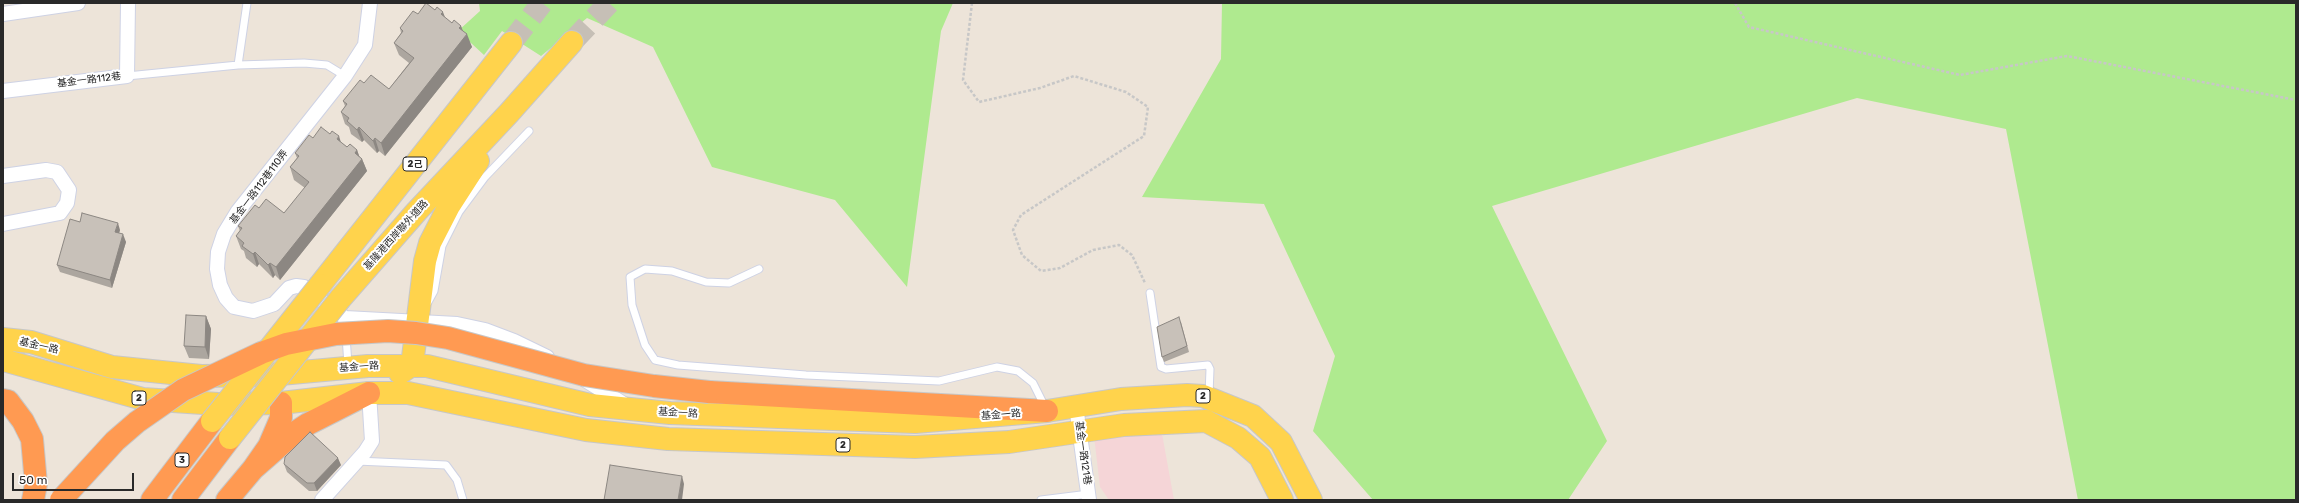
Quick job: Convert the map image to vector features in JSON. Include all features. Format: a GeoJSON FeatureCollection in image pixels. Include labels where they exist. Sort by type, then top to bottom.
{"type":"FeatureCollection","features":[{"type":"Feature","properties":{"kind":"highway"},"geometry":{"type":"LineString","coordinates":[[61,500],[115,441],[137,422],[183,390],[261,353],[292,343],[336,334],[381,331],[416,333],[448,338],[584,375],[654,386],[709,392],[1047,411]]}},
{"type":"Feature","properties":{"kind":"highway"},"geometry":{"type":"LineString","coordinates":[[253,469],[293,434],[308,424],[369,393]]}},
{"type":"Feature","properties":{"kind":"highway"},"geometry":{"type":"LineString","coordinates":[[3,400],[8,401],[23,421],[32,439],[36,484],[33,500]]}},
{"type":"Feature","properties":{"kind":"highway"},"geometry":{"type":"LineString","coordinates":[[227,500],[253,469],[276,432],[281,418],[281,402]]}},
{"type":"Feature","properties":{"kind":"highway","name":"3"},"geometry":{"type":"LineString","coordinates":[[152,500],[212,421]]}},
{"type":"Feature","properties":{"kind":"highway"},"geometry":{"type":"LineString","coordinates":[[183,500],[230,438]]}},
{"type":"Feature","properties":{"kind":"main road","name":"基隆港西岸聯外道路"},"geometry":{"type":"LineString","coordinates":[[230,438],[342,308],[417,210],[509,113],[572,42]]}},
{"type":"Feature","properties":{"kind":"main road","name":"2己"},"geometry":{"type":"LineString","coordinates":[[212,421],[510,43]]}},
{"type":"Feature","properties":{"kind":"main road"},"geometry":{"type":"LineString","coordinates":[[369,393],[412,365],[424,261],[438,225],[509,113]]}},
{"type":"Feature","properties":{"kind":"main road","name":"基金一路"},"geometry":{"type":"LineString","coordinates":[[3,339],[32,342],[112,367],[201,376],[270,375],[348,368],[412,365],[426,366],[590,405],[670,413],[915,422],[1047,411],[1136,398],[1187,395],[1209,398],[1253,416],[1281,442],[1311,500]]}},
{"type":"Feature","properties":{"kind":"main road","name":"2"},"geometry":{"type":"LineString","coordinates":[[3,360],[143,399],[218,404],[281,402],[369,393],[418,394],[586,430],[668,439],[915,447],[1009,442],[1124,425],[1206,421],[1238,438],[1260,457],[1282,500]]}},
{"type":"Feature","properties":{"kind":"main road"},"geometry":{"type":"LineString","coordinates":[[270,375],[281,402]]}},
{"type":"Feature","properties":{"kind":"main road"},"geometry":{"type":"LineString","coordinates":[[626,434],[633,409]]}},
{"type":"Feature","properties":{"kind":"main road"},"geometry":{"type":"LineString","coordinates":[[1047,411],[1051,436]]}},
{"type":"Feature","properties":{"kind":"street"},"geometry":{"type":"LineString","coordinates":[[3,14],[78,3]]}},
{"type":"Feature","properties":{"kind":"street","name":"基金一路112巷"},"geometry":{"type":"LineString","coordinates":[[3,92],[127,76],[128,3]]}},
{"type":"Feature","properties":{"kind":"street","name":"基金一路112巷110弄"},"geometry":{"type":"LineString","coordinates":[[342,308],[304,287],[296,286],[289,288],[274,304],[263,309],[253,311],[234,307],[220,285],[217,269],[218,252],[224,234],[238,211],[345,76],[365,45],[370,3]]}},
{"type":"Feature","properties":{"kind":"street"},"geometry":{"type":"LineString","coordinates":[[3,176],[46,170],[57,172],[69,190],[67,203],[60,213],[3,224]]}},
{"type":"Feature","properties":{"kind":"street"},"geometry":{"type":"LineString","coordinates":[[342,308],[417,321],[457,324],[485,330],[514,341],[550,359],[633,409]]}},
{"type":"Feature","properties":{"kind":"street"},"geometry":{"type":"LineString","coordinates":[[322,500],[372,441],[369,393]]}},
{"type":"Feature","properties":{"kind":"street","name":"基金一路121巷"},"geometry":{"type":"LineString","coordinates":[[1076,406],[1089,497]]}},
{"type":"Feature","properties":{"kind":"lane"},"geometry":{"type":"LineString","coordinates":[[238,65],[246,3]]}},
{"type":"Feature","properties":{"kind":"lane"},"geometry":{"type":"LineString","coordinates":[[127,76],[238,65],[304,63],[327,65],[345,76]]}},
{"type":"Feature","properties":{"kind":"lane"},"geometry":{"type":"LineString","coordinates":[[417,321],[434,291],[442,246],[459,212],[485,177],[529,131]]}},
{"type":"Feature","properties":{"kind":"lane"},"geometry":{"type":"LineString","coordinates":[[758,269],[729,283],[706,282],[672,271],[645,269],[630,277],[632,305],[645,344],[655,360],[678,365],[806,375],[939,381],[997,367],[1018,371],[1033,383],[1047,411]]}},
{"type":"Feature","properties":{"kind":"lane"},"geometry":{"type":"LineString","coordinates":[[1150,293],[1162,367],[1166,369],[1208,365],[1210,369],[1209,398]]}},
{"type":"Feature","properties":{"kind":"lane"},"geometry":{"type":"LineString","coordinates":[[342,308],[348,368]]}},
{"type":"Feature","properties":{"kind":"lane"},"geometry":{"type":"LineString","coordinates":[[357,460],[446,466],[457,480],[463,500]]}},
{"type":"Feature","properties":{"kind":"lane"},"geometry":{"type":"LineString","coordinates":[[1041,500],[1089,497]]}},
{"type":"Feature","properties":{"kind":"path"},"geometry":{"type":"LineString","coordinates":[[972,3],[963,80],[979,102],[1040,88],[1074,76],[1126,92],[1148,107],[1144,136],[1021,215],[1013,230],[1022,255],[1041,272],[1060,268],[1093,250],[1119,245],[1132,255],[1150,293]]}},
{"type":"Feature","properties":{"kind":"path"},"geometry":{"type":"LineString","coordinates":[[1735,3],[1749,27],[1960,75],[2067,56],[2296,100]]}},
{"type":"Feature","properties":{"kind":"shaded area"},"geometry":{"type":"Polygon","coordinates":[[[1161,428],[1174,500],[1109,500],[1100,487],[1094,436],[1161,428]]]}},
{"type":"Feature","properties":{"kind":"green space"},"geometry":{"type":"Polygon","coordinates":[[[479,3],[953,3],[941,31],[907,287],[835,200],[712,167],[653,47],[587,18],[541,56],[502,31],[484,55],[458,31],[480,11],[479,3]]]}},
{"type":"Feature","properties":{"kind":"green space"},"geometry":{"type":"Polygon","coordinates":[[[1222,3],[2296,3],[2296,500],[2078,500],[2006,129],[1857,98],[1492,206],[1607,441],[1568,500],[1373,500],[1313,431],[1335,356],[1264,204],[1142,197],[1221,59],[1222,3]]]}},
{"type":"Feature","properties":{"kind":"building"},"geometry":{"type":"Polygon","coordinates":[[[426,3],[435,10],[437,7],[443,12],[441,14],[452,23],[454,20],[461,26],[459,28],[467,34],[381,143],[375,138],[373,141],[359,127],[357,130],[347,121],[349,118],[341,112],[347,104],[343,101],[360,80],[364,83],[371,75],[389,89],[414,58],[394,43],[403,31],[400,28],[413,11],[418,14],[426,3]]]}},
{"type":"Feature","properties":{"kind":"building"},"geometry":{"type":"Polygon","coordinates":[[[321,127],[330,134],[332,131],[339,136],[337,139],[347,147],[350,144],[357,150],[355,153],[362,159],[276,267],[270,263],[268,265],[255,252],[253,254],[242,246],[244,243],[236,236],[242,228],[238,226],[255,205],[259,208],[266,199],[284,213],[309,182],[290,167],[299,156],[295,153],[309,135],[313,138],[321,127]]]}},
{"type":"Feature","properties":{"kind":"building"},"geometry":{"type":"Polygon","coordinates":[[[82,213],[118,223],[115,232],[123,234],[110,280],[57,265],[70,219],[80,222],[82,213]]]}},
{"type":"Feature","properties":{"kind":"building"},"geometry":{"type":"Polygon","coordinates":[[[186,315],[206,316],[205,347],[184,346],[186,315]]]}},
{"type":"Feature","properties":{"kind":"building"},"geometry":{"type":"Polygon","coordinates":[[[1179,317],[1187,346],[1162,357],[1157,327],[1179,317]]]}},
{"type":"Feature","properties":{"kind":"building"},"geometry":{"type":"Polygon","coordinates":[[[310,432],[338,458],[314,483],[307,483],[284,464],[285,457],[310,432]]]}},
{"type":"Feature","properties":{"kind":"building"},"geometry":{"type":"Polygon","coordinates":[[[610,465],[682,476],[678,500],[604,500],[610,465]]]}},
{"type":"Feature","properties":{"kind":"tunnel"},"geometry":{"type":"LineString","coordinates":[[511,43],[542,3]]}},
{"type":"Feature","properties":{"kind":"tunnel"},"geometry":{"type":"LineString","coordinates":[[572,42],[609,3]]}}]}
